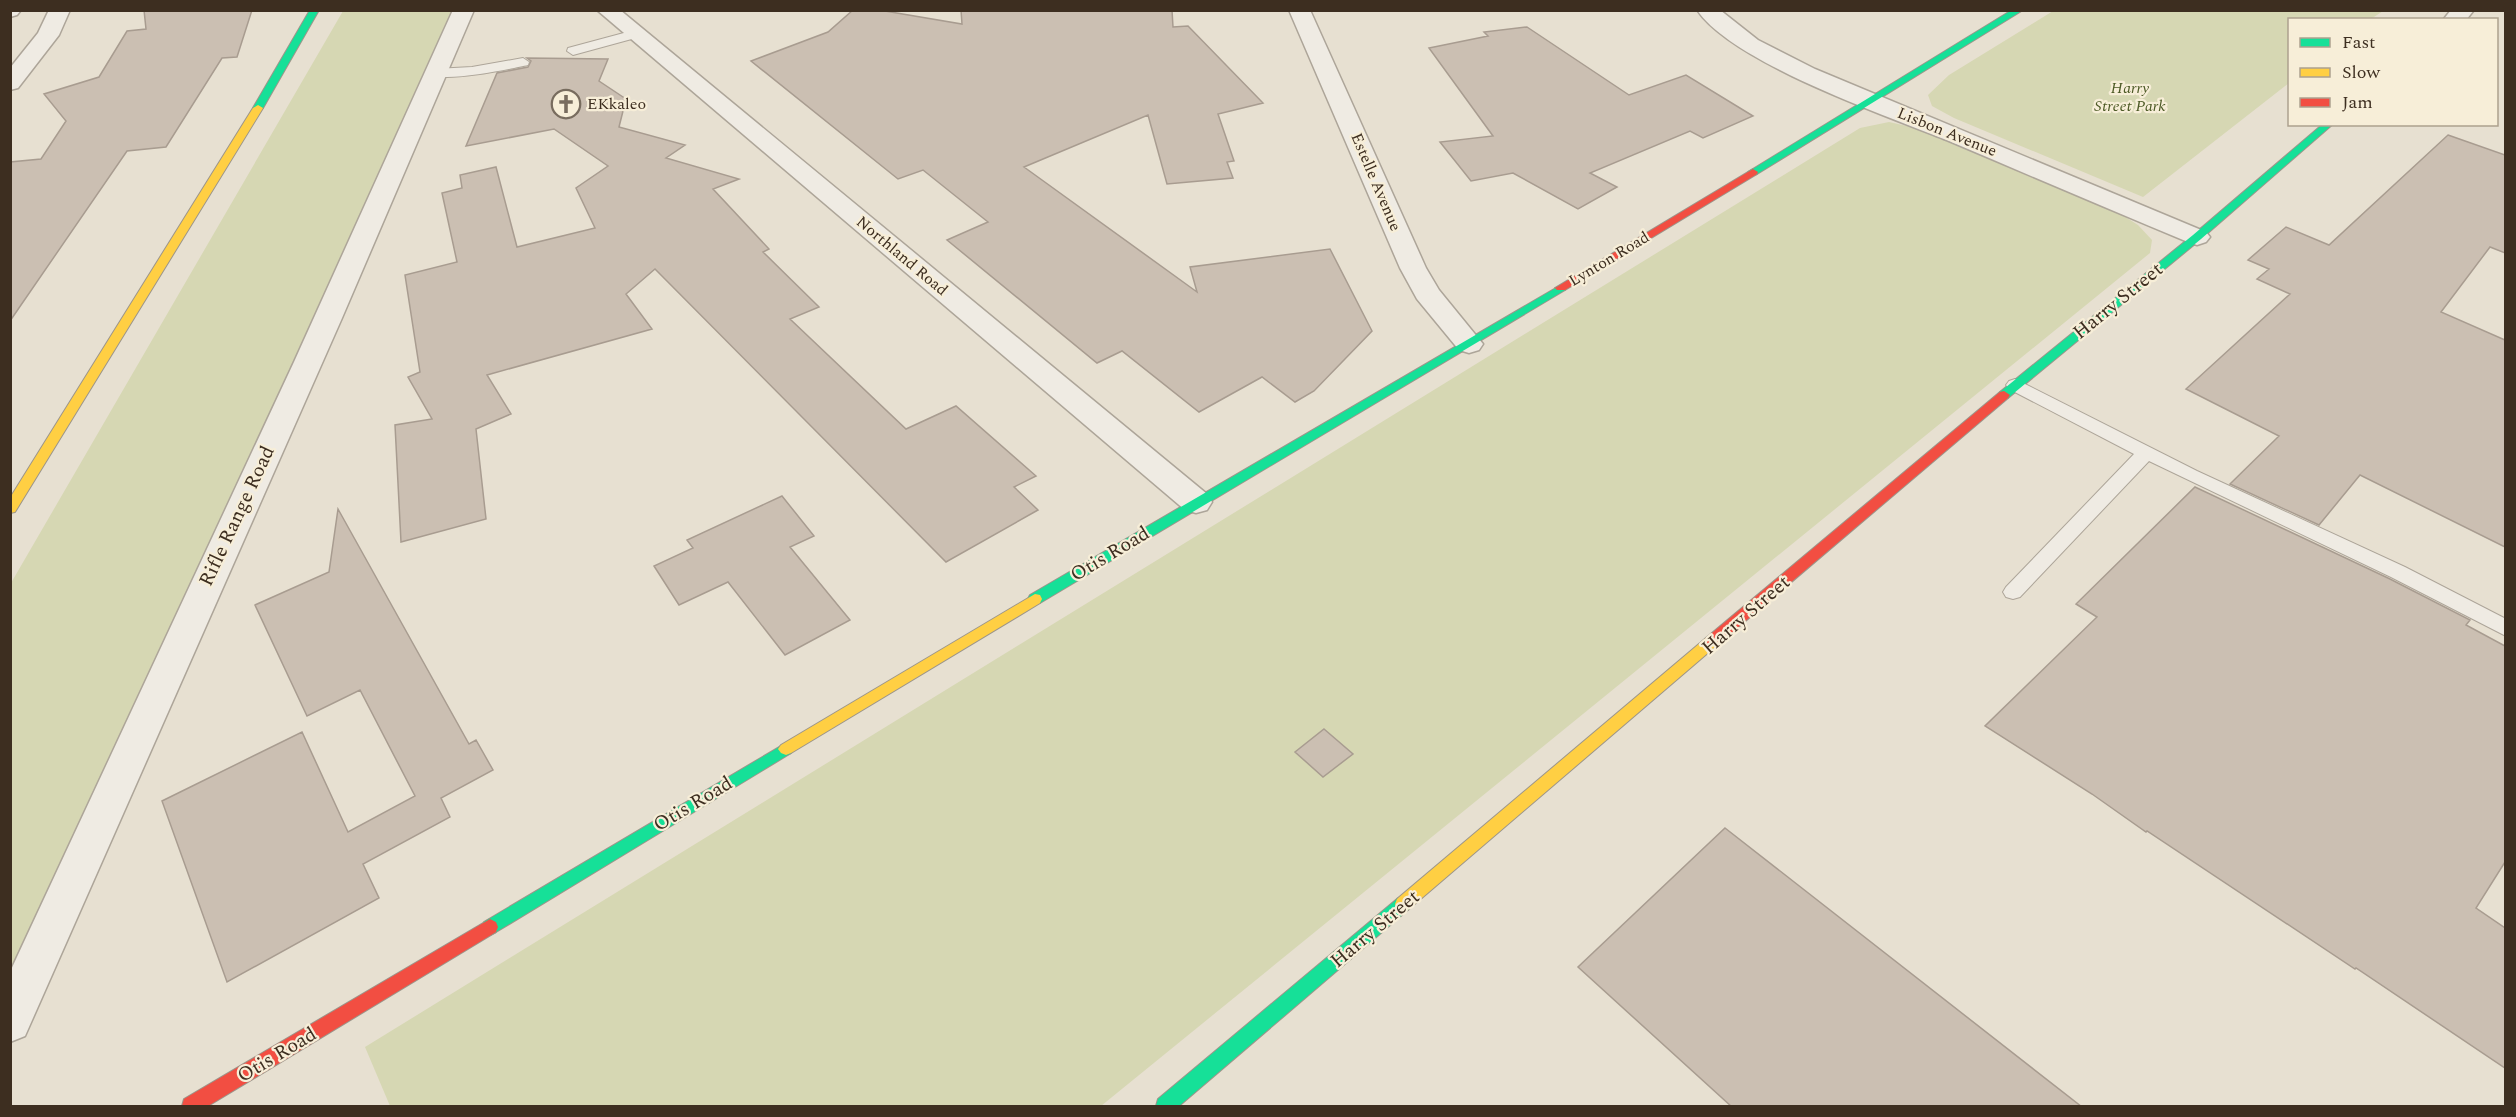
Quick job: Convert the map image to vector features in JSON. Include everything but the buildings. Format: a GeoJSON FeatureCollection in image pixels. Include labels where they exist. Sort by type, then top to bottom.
{"type":"FeatureCollection","features":[{"type":"Feature","properties":{"kind":"street"},"geometry":{"type":"LineString","coordinates":[[10,83],[48,34],[60,10]]}},
{"type":"Feature","properties":{"kind":"street"},"geometry":{"type":"LineString","coordinates":[[10,509],[292,53],[315,10]]}},
{"type":"Feature","properties":{"kind":"street","name":"Rifle Range Road"},"geometry":{"type":"LineString","coordinates":[[10,1021],[118,776],[304,369],[464,10]]}},
{"type":"Feature","properties":{"kind":"street","name":"Northland Road"},"geometry":{"type":"LineString","coordinates":[[607,10],[1196,502]]}},
{"type":"Feature","properties":{"kind":"street","name":"Estelle Avenue"},"geometry":{"type":"LineString","coordinates":[[1299,10],[1413,268],[1427,293],[1469,344]]}},
{"type":"Feature","properties":{"kind":"street","name":"Lisbon Avenue"},"geometry":{"type":"LineString","coordinates":[[1707,10],[1724,27],[1746,42],[1872,101],[2197,237]]}},
{"type":"Feature","properties":{"kind":"street","name":"Lynton Road"},"geometry":{"type":"LineString","coordinates":[[1196,502],[1469,344],[2019,10]]}},
{"type":"Feature","properties":{"kind":"street","name":"Harry Street"},"geometry":{"type":"LineString","coordinates":[[1165,1107],[2015,385],[2197,237],[2328,126]]}},
{"type":"Feature","properties":{"kind":"street","name":"Otis Road"},"geometry":{"type":"LineString","coordinates":[[191,1107],[1196,502]]}},
{"type":"Feature","properties":{"kind":"lane"},"geometry":{"type":"LineString","coordinates":[[573,51],[635,34]]}},
{"type":"Feature","properties":{"kind":"lane"},"geometry":{"type":"LineString","coordinates":[[435,73],[472,71],[523,62]]}},
{"type":"Feature","properties":{"kind":"lane"},"geometry":{"type":"LineString","coordinates":[[2015,385],[2146,453],[2398,572],[2505,628]]}},
{"type":"Feature","properties":{"kind":"lane"},"geometry":{"type":"LineString","coordinates":[[2013,592],[2146,453]]}},
{"type":"Feature","properties":{"kind":"green space","name":"Harry Street Park"},"geometry":{"type":"Polygon","coordinates":[[[2053,10],[2383,11],[2372,18],[2288,18],[2288,84],[2143,197],[1954,118],[1932,106],[1928,95],[1949,75],[2053,10]]]}},
{"type":"Feature","properties":{"kind":"green space"},"geometry":{"type":"Polygon","coordinates":[[[343,11],[455,11],[11,974],[11,583],[343,11]]]}},
{"type":"Feature","properties":{"kind":"green space"},"geometry":{"type":"Polygon","coordinates":[[[1889,122],[1916,128],[2119,213],[2138,225],[2152,240],[2150,253],[1101,1106],[390,1106],[365,1047],[1860,128],[1889,122]]]}},
{"type":"Feature","properties":{"kind":"traffic: fast"},"geometry":{"type":"LineString","coordinates":[[258,108],[315,10]]}},
{"type":"Feature","properties":{"kind":"traffic: fast"},"geometry":{"type":"LineString","coordinates":[[1753,172],[2019,10]]}},
{"type":"Feature","properties":{"kind":"traffic: fast"},"geometry":{"type":"LineString","coordinates":[[2004,395],[2197,237],[2327,126]]}},
{"type":"Feature","properties":{"kind":"traffic: fast"},"geometry":{"type":"LineString","coordinates":[[1035,599],[1561,288]]}},
{"type":"Feature","properties":{"kind":"traffic: fast"},"geometry":{"type":"LineString","coordinates":[[490,927],[786,749]]}},
{"type":"Feature","properties":{"kind":"traffic: fast"},"geometry":{"type":"LineString","coordinates":[[1165,1106],[1403,904]]}},
{"type":"Feature","properties":{"kind":"traffic: slow"},"geometry":{"type":"LineString","coordinates":[[10,509],[258,108]]}},
{"type":"Feature","properties":{"kind":"traffic: slow"},"geometry":{"type":"LineString","coordinates":[[786,749],[1035,599]]}},
{"type":"Feature","properties":{"kind":"traffic: slow"},"geometry":{"type":"LineString","coordinates":[[1403,904],[1711,642]]}},
{"type":"Feature","properties":{"kind":"traffic: jam"},"geometry":{"type":"LineString","coordinates":[[1561,288],[1753,172]]}},
{"type":"Feature","properties":{"kind":"traffic: jam"},"geometry":{"type":"LineString","coordinates":[[1711,642],[2004,395]]}},
{"type":"Feature","properties":{"kind":"traffic: jam"},"geometry":{"type":"LineString","coordinates":[[191,1106],[490,927]]}},
{"type":"Feature","properties":{"kind":"place","name":"EKkaleo"},"geometry":{"type":"Point","coordinates":[566,104]}}]}
